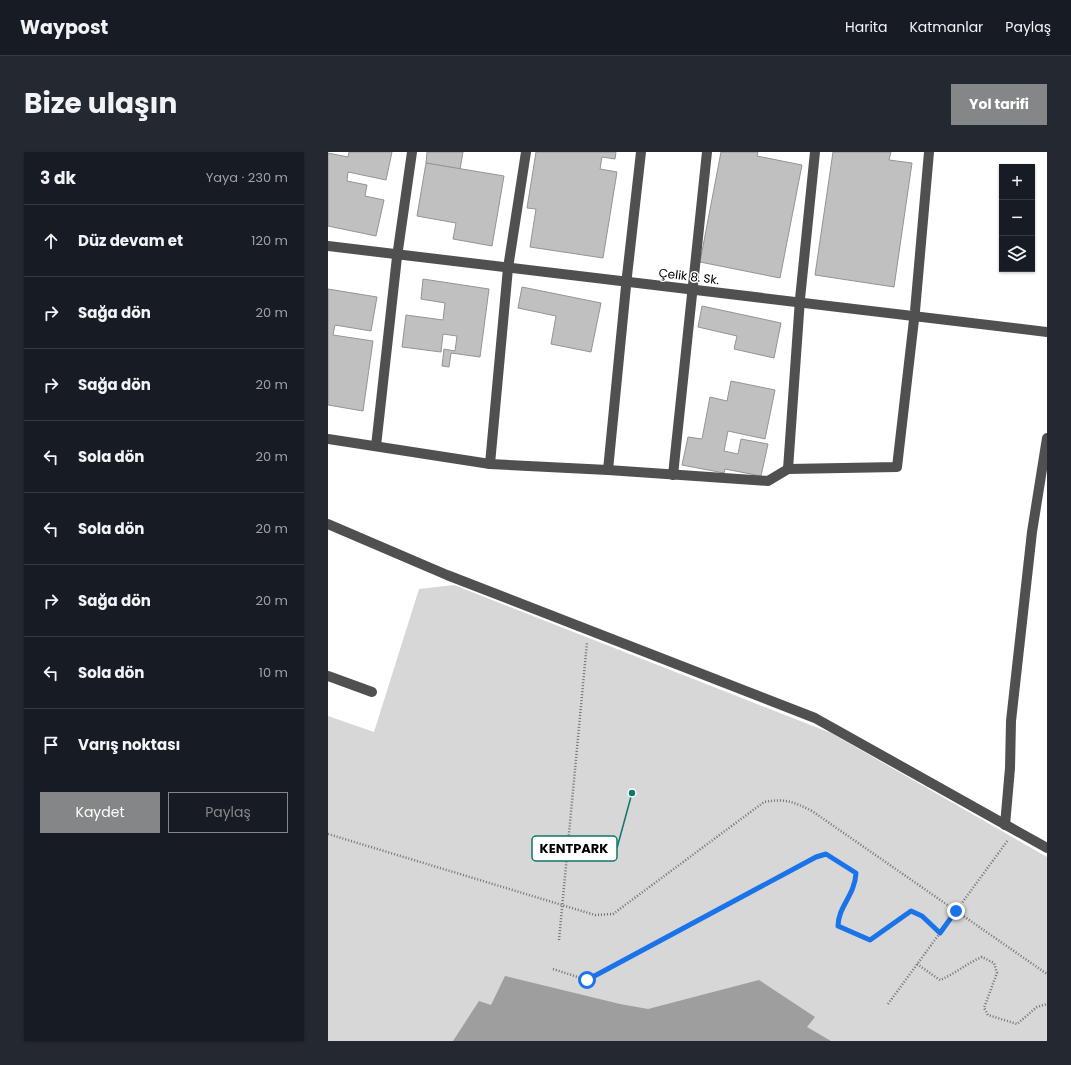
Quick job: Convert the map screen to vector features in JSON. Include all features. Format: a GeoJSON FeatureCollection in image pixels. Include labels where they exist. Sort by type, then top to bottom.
{"type":"FeatureCollection","features":[{"type":"Feature","properties":{"kind":"street"},"geometry":{"type":"LineString","coordinates":[[376,446],[398,254],[412,152]]}},
{"type":"Feature","properties":{"kind":"street"},"geometry":{"type":"LineString","coordinates":[[490,464],[508,268],[526,152]]}},
{"type":"Feature","properties":{"kind":"street"},"geometry":{"type":"LineString","coordinates":[[608,470],[626,282],[641,152]]}},
{"type":"Feature","properties":{"kind":"street"},"geometry":{"type":"LineString","coordinates":[[673,474],[707,152]]}},
{"type":"Feature","properties":{"kind":"street"},"geometry":{"type":"LineString","coordinates":[[788,469],[800,303],[815,152]]}},
{"type":"Feature","properties":{"kind":"street"},"geometry":{"type":"LineString","coordinates":[[328,439],[490,464],[608,470],[768,481],[788,469],[897,467],[914,316],[929,152]]}},
{"type":"Feature","properties":{"kind":"street","name":"Çelik 8. Sk."},"geometry":{"type":"LineString","coordinates":[[328,246],[1047,332]]}},
{"type":"Feature","properties":{"kind":"street"},"geometry":{"type":"LineString","coordinates":[[1005,825],[1010,768],[1011,721],[1032,532],[1047,438]]}},
{"type":"Feature","properties":{"kind":"street"},"geometry":{"type":"LineString","coordinates":[[328,524],[447,575],[815,718],[1047,848]]}},
{"type":"Feature","properties":{"kind":"street"},"geometry":{"type":"LineString","coordinates":[[328,676],[372,692]]}},
{"type":"Feature","properties":{"kind":"path"},"geometry":{"type":"LineString","coordinates":[[558,940],[588,630]]}},
{"type":"Feature","properties":{"kind":"path"},"geometry":{"type":"LineString","coordinates":[[328,834],[595,915],[613,914],[764,802],[778,799],[793,802],[812,811],[1047,974]]}},
{"type":"Feature","properties":{"kind":"path"},"geometry":{"type":"LineString","coordinates":[[888,1004],[1015,830]]}},
{"type":"Feature","properties":{"kind":"path"},"geometry":{"type":"LineString","coordinates":[[553,969],[587,980],[816,857],[826,854],[856,873],[855,884],[838,918],[838,926],[870,940],[911,911],[922,916],[940,933]]}},
{"type":"Feature","properties":{"kind":"path"},"geometry":{"type":"LineString","coordinates":[[917,964],[940,980],[952,975],[975,960],[982,958],[994,963],[997,973],[984,1008],[988,1015],[1017,1024],[1037,1007],[1047,1004]]}},
{"type":"Feature","properties":{"kind":"shaded area"},"geometry":{"type":"Polygon","coordinates":[[[454,585],[831,733],[1047,857],[1047,1041],[328,1041],[328,716],[374,732],[419,589],[454,585]]]}},
{"type":"Feature","properties":{"kind":"shaded area"},"geometry":{"type":"Polygon","coordinates":[[[505,976],[620,1004],[648,1009],[759,980],[815,1017],[807,1027],[831,1041],[453,1041],[479,1001],[491,1005],[505,976]]]}},
{"type":"Feature","properties":{"kind":"building"},"geometry":{"type":"Polygon","coordinates":[[[349,152],[392,152],[386,180],[348,172],[347,181],[367,185],[365,196],[384,200],[376,236],[328,226],[328,153],[348,157],[349,152]]]}},
{"type":"Feature","properties":{"kind":"building"},"geometry":{"type":"Polygon","coordinates":[[[427,152],[463,152],[460,169],[426,163],[427,152]]]}},
{"type":"Feature","properties":{"kind":"building"},"geometry":{"type":"Polygon","coordinates":[[[536,152],[616,152],[615,159],[602,157],[600,169],[617,172],[603,258],[530,247],[536,209],[527,208],[536,152]]]}},
{"type":"Feature","properties":{"kind":"building"},"geometry":{"type":"Polygon","coordinates":[[[721,152],[758,152],[757,156],[802,165],[780,278],[700,262],[721,152]]]}},
{"type":"Feature","properties":{"kind":"building"},"geometry":{"type":"Polygon","coordinates":[[[833,152],[891,152],[889,160],[912,163],[894,287],[815,275],[833,152]]]}},
{"type":"Feature","properties":{"kind":"building"},"geometry":{"type":"Polygon","coordinates":[[[426,163],[504,176],[492,246],[453,239],[456,223],[417,216],[426,163]]]}},
{"type":"Feature","properties":{"kind":"building"},"geometry":{"type":"Polygon","coordinates":[[[423,279],[489,289],[480,357],[451,353],[449,367],[442,366],[444,349],[455,351],[457,336],[443,334],[441,352],[402,347],[406,315],[443,320],[445,303],[421,299],[423,279]]]}},
{"type":"Feature","properties":{"kind":"building"},"geometry":{"type":"Polygon","coordinates":[[[522,287],[601,303],[591,352],[551,344],[556,316],[518,308],[522,287]]]}},
{"type":"Feature","properties":{"kind":"building"},"geometry":{"type":"Polygon","coordinates":[[[328,289],[377,297],[371,331],[335,325],[333,335],[373,341],[363,411],[328,405],[328,289]]]}},
{"type":"Feature","properties":{"kind":"building"},"geometry":{"type":"Polygon","coordinates":[[[702,306],[781,323],[774,358],[734,349],[737,336],[698,327],[702,306]]]}},
{"type":"Feature","properties":{"kind":"building"},"geometry":{"type":"Polygon","coordinates":[[[731,381],[775,390],[765,439],[728,431],[724,451],[738,454],[741,439],[768,444],[761,476],[725,469],[724,473],[682,465],[688,437],[702,439],[710,397],[727,401],[731,381]]]}},
{"type":"Feature","properties":{"kind":"place","name":"KENTPARK"},"geometry":{"type":"Point","coordinates":[632,793]}},
{"type":"Feature","properties":{"kind":"route"},"geometry":{"type":"LineString","coordinates":[[587,980],[816,857],[826,854],[856,873],[855,884],[838,918],[838,926],[870,940],[911,911],[922,916],[940,933],[956,911]]}}]}
